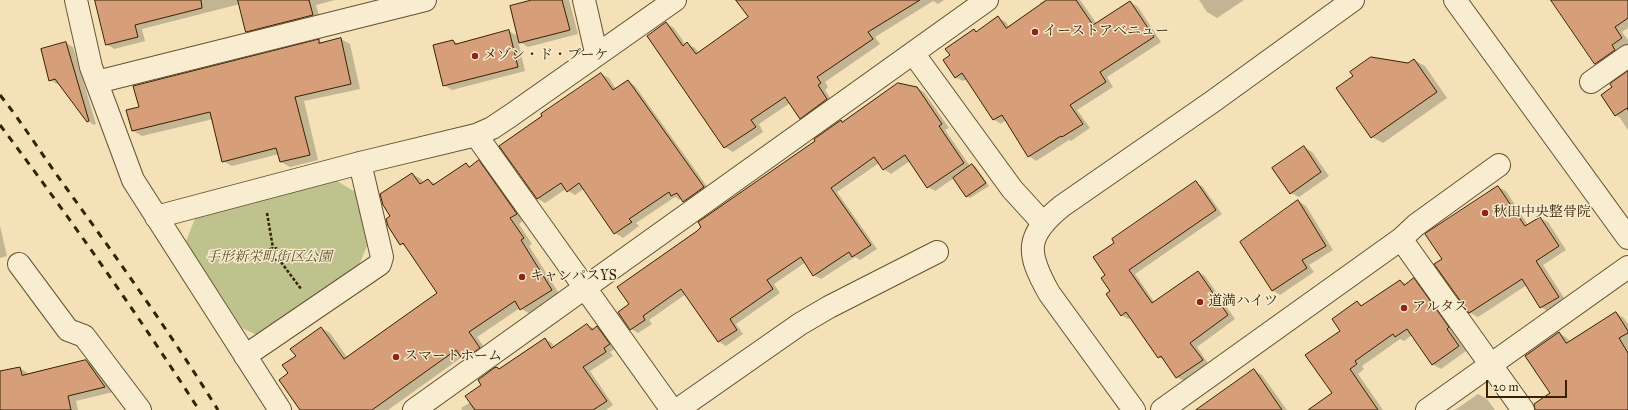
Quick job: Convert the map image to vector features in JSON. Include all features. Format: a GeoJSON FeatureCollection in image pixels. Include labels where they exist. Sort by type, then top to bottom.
{"type":"FeatureCollection","features":[{"type":"Feature","properties":{"kind":"street"},"geometry":{"type":"LineString","coordinates":[[76,0],[91,67],[133,180],[280,410]]}},
{"type":"Feature","properties":{"kind":"street"},"geometry":{"type":"LineString","coordinates":[[97,82],[424,0]]}},
{"type":"Feature","properties":{"kind":"street"},"geometry":{"type":"LineString","coordinates":[[584,0],[598,55]]}},
{"type":"Feature","properties":{"kind":"street"},"geometry":{"type":"LineString","coordinates":[[156,217],[360,163],[476,135],[492,128],[510,116],[675,0]]}},
{"type":"Feature","properties":{"kind":"street"},"geometry":{"type":"LineString","coordinates":[[414,410],[987,0]]}},
{"type":"Feature","properties":{"kind":"street"},"geometry":{"type":"LineString","coordinates":[[1134,410],[1049,293],[1040,277],[1035,263],[1034,238],[1043,223],[1062,206],[1212,102],[1353,0]]}},
{"type":"Feature","properties":{"kind":"street"},"geometry":{"type":"LineString","coordinates":[[1455,0],[1628,238]]}},
{"type":"Feature","properties":{"kind":"street"},"geometry":{"type":"LineString","coordinates":[[913,53],[1012,189],[1043,223]]}},
{"type":"Feature","properties":{"kind":"street"},"geometry":{"type":"LineString","coordinates":[[1590,82],[1628,56]]}},
{"type":"Feature","properties":{"kind":"street"},"geometry":{"type":"LineString","coordinates":[[476,135],[669,409],[800,324],[829,307],[937,252]]}},
{"type":"Feature","properties":{"kind":"street"},"geometry":{"type":"LineString","coordinates":[[245,356],[380,264],[382,258],[360,163]]}},
{"type":"Feature","properties":{"kind":"street"},"geometry":{"type":"LineString","coordinates":[[1162,410],[1401,239],[1416,226],[1499,165]]}},
{"type":"Feature","properties":{"kind":"street"},"geometry":{"type":"LineString","coordinates":[[1401,239],[1523,410]]}},
{"type":"Feature","properties":{"kind":"street"},"geometry":{"type":"LineString","coordinates":[[19,264],[68,330],[84,336],[140,410]]}},
{"type":"Feature","properties":{"kind":"street"},"geometry":{"type":"LineString","coordinates":[[1427,410],[1628,267]]}},
{"type":"Feature","properties":{"kind":"path"},"geometry":{"type":"LineString","coordinates":[[261,214],[274,211]]}},
{"type":"Feature","properties":{"kind":"path"},"geometry":{"type":"LineString","coordinates":[[267,213],[273,248]]}},
{"type":"Feature","properties":{"kind":"path"},"geometry":{"type":"LineString","coordinates":[[273,248],[278,248],[280,251],[278,258]]}},
{"type":"Feature","properties":{"kind":"path"},"geometry":{"type":"LineString","coordinates":[[273,248],[269,251],[269,257],[274,260],[278,258]]}},
{"type":"Feature","properties":{"kind":"path"},"geometry":{"type":"LineString","coordinates":[[278,258],[301,288]]}},
{"type":"Feature","properties":{"kind":"path"},"geometry":{"type":"LineString","coordinates":[[294,293],[306,285]]}},
{"type":"Feature","properties":{"kind":"green space","name":"手形新栄町街区公園"},"geometry":{"type":"Polygon","coordinates":[[[337,181],[355,192],[367,246],[359,265],[259,336],[242,328],[186,241],[196,216],[337,181]]]}},
{"type":"Feature","properties":{"kind":"building"},"geometry":{"type":"Polygon","coordinates":[[[95,0],[201,0],[202,8],[135,25],[138,37],[106,45],[95,0]]]}},
{"type":"Feature","properties":{"kind":"building"},"geometry":{"type":"Polygon","coordinates":[[[238,0],[309,0],[313,15],[246,32],[238,0]]]}},
{"type":"Feature","properties":{"kind":"building"},"geometry":{"type":"Polygon","coordinates":[[[532,0],[562,0],[570,30],[519,43],[510,6],[532,0]]]}},
{"type":"Feature","properties":{"kind":"building"},"geometry":{"type":"Polygon","coordinates":[[[736,0],[920,0],[868,32],[873,39],[817,77],[821,83],[818,85],[827,99],[800,119],[785,97],[751,120],[756,127],[724,148],[647,36],[666,22],[683,46],[687,42],[696,54],[748,17],[736,0]]]}},
{"type":"Feature","properties":{"kind":"building"},"geometry":{"type":"Polygon","coordinates":[[[1047,0],[1076,0],[1093,25],[1130,1],[1154,37],[1100,72],[1106,82],[1070,105],[1083,124],[1028,157],[1002,115],[993,120],[962,73],[955,78],[943,60],[950,55],[945,49],[974,29],[976,32],[998,16],[1006,28],[1047,0]]]}},
{"type":"Feature","properties":{"kind":"building"},"geometry":{"type":"Polygon","coordinates":[[[1551,0],[1628,0],[1628,18],[1615,27],[1622,38],[1612,45],[1615,50],[1595,64],[1551,0]]]}},
{"type":"Feature","properties":{"kind":"building","name":"メゾン・ド・ブーケ"},"geometry":{"type":"Polygon","coordinates":[[[509,30],[518,67],[443,86],[433,45],[453,40],[455,44],[509,30]]]}},
{"type":"Feature","properties":{"kind":"building"},"geometry":{"type":"Polygon","coordinates":[[[341,38],[351,84],[295,97],[310,155],[280,162],[276,148],[222,162],[210,112],[132,131],[126,110],[139,107],[133,86],[319,39],[319,43],[341,38]]]}},
{"type":"Feature","properties":{"kind":"building"},"geometry":{"type":"Polygon","coordinates":[[[66,42],[89,121],[87,122],[55,79],[49,81],[41,49],[66,42]]]}},
{"type":"Feature","properties":{"kind":"building"},"geometry":{"type":"Polygon","coordinates":[[[1371,57],[1408,63],[1414,59],[1437,92],[1371,138],[1336,88],[1353,76],[1350,72],[1371,57]]]}},
{"type":"Feature","properties":{"kind":"building"},"geometry":{"type":"Polygon","coordinates":[[[1628,71],[1628,110],[1627,108],[1615,116],[1601,95],[1612,87],[1610,84],[1628,71]]]}},
{"type":"Feature","properties":{"kind":"building"},"geometry":{"type":"Polygon","coordinates":[[[601,73],[613,90],[628,80],[704,187],[683,202],[677,193],[671,196],[669,192],[629,219],[632,222],[614,234],[579,183],[567,192],[561,183],[537,199],[499,146],[542,116],[541,114],[601,73]]]}},
{"type":"Feature","properties":{"kind":"building"},"geometry":{"type":"Polygon","coordinates":[[[898,83],[917,87],[942,124],[939,126],[964,163],[927,188],[905,155],[883,170],[874,157],[831,188],[871,245],[852,257],[849,252],[813,276],[801,257],[767,280],[773,289],[730,319],[737,330],[718,342],[681,289],[643,316],[645,320],[630,330],[618,312],[629,304],[617,287],[697,231],[701,227],[698,222],[815,141],[814,139],[841,120],[842,122],[898,83]]]}},
{"type":"Feature","properties":{"kind":"building"},"geometry":{"type":"Polygon","coordinates":[[[1304,146],[1321,172],[1290,194],[1272,168],[1304,146]]]}},
{"type":"Feature","properties":{"kind":"building"},"geometry":{"type":"Polygon","coordinates":[[[479,160],[517,214],[510,218],[524,238],[521,240],[552,290],[520,310],[515,301],[469,332],[480,348],[463,360],[456,350],[372,410],[300,410],[279,380],[288,373],[282,365],[296,356],[290,349],[321,327],[344,359],[437,293],[403,243],[400,245],[388,226],[386,219],[390,216],[383,205],[380,194],[412,173],[420,184],[428,179],[433,185],[466,163],[469,167],[479,160]]]}},
{"type":"Feature","properties":{"kind":"building"},"geometry":{"type":"Polygon","coordinates":[[[972,164],[986,183],[966,197],[953,178],[972,164]]]}},
{"type":"Feature","properties":{"kind":"building"},"geometry":{"type":"Polygon","coordinates":[[[1196,181],[1216,210],[1129,270],[1152,303],[1198,271],[1228,315],[1190,343],[1203,360],[1176,378],[1161,356],[1158,358],[1126,312],[1121,316],[1106,294],[1110,291],[1101,278],[1105,275],[1093,257],[1114,243],[1112,239],[1196,181]]]}},
{"type":"Feature","properties":{"kind":"building"},"geometry":{"type":"Polygon","coordinates":[[[1498,186],[1525,226],[1540,217],[1559,246],[1536,261],[1559,297],[1540,308],[1522,279],[1469,313],[1434,264],[1442,259],[1425,234],[1498,186]]]}},
{"type":"Feature","properties":{"kind":"building"},"geometry":{"type":"Polygon","coordinates":[[[1298,200],[1326,246],[1302,260],[1307,268],[1272,291],[1240,242],[1298,200]]]}},
{"type":"Feature","properties":{"kind":"building"},"geometry":{"type":"Polygon","coordinates":[[[1414,278],[1449,327],[1447,329],[1459,346],[1432,365],[1407,329],[1395,337],[1393,334],[1355,361],[1357,364],[1350,369],[1378,410],[1308,410],[1332,393],[1305,355],[1340,331],[1332,319],[1357,301],[1361,306],[1400,280],[1404,285],[1414,278]]]}},
{"type":"Feature","properties":{"kind":"building"},"geometry":{"type":"Polygon","coordinates":[[[1616,312],[1628,331],[1628,333],[1619,338],[1628,353],[1628,410],[1535,410],[1534,404],[1550,393],[1525,356],[1559,332],[1566,343],[1616,312]]]}},
{"type":"Feature","properties":{"kind":"building"},"geometry":{"type":"Polygon","coordinates":[[[587,324],[592,330],[597,326],[610,344],[604,348],[606,352],[583,367],[607,401],[593,410],[475,410],[465,396],[481,385],[478,380],[494,368],[497,367],[499,369],[545,338],[551,348],[587,324]]]}},
{"type":"Feature","properties":{"kind":"building"},"geometry":{"type":"Polygon","coordinates":[[[86,360],[105,387],[68,396],[71,410],[0,410],[0,371],[20,367],[22,375],[86,360]]]}},
{"type":"Feature","properties":{"kind":"building"},"geometry":{"type":"Polygon","coordinates":[[[1254,369],[1282,410],[1196,410],[1254,369]]]}},
{"type":"Feature","properties":{"kind":"railway"},"geometry":{"type":"LineString","coordinates":[[0,95],[106,243],[182,354],[218,410]]}},
{"type":"Feature","properties":{"kind":"railway"},"geometry":{"type":"LineString","coordinates":[[0,125],[102,266],[199,410]]}},
{"type":"Feature","properties":{"kind":"place","name":"イーストアベニュー"},"geometry":{"type":"Point","coordinates":[1035,32]}},
{"type":"Feature","properties":{"kind":"place","name":"メゾン・ド・ブーケ"},"geometry":{"type":"Point","coordinates":[475,56]}},
{"type":"Feature","properties":{"kind":"place","name":"秋田中央整骨院"},"geometry":{"type":"Point","coordinates":[1485,213]}},
{"type":"Feature","properties":{"kind":"place","name":"キャンパスYS"},"geometry":{"type":"Point","coordinates":[522,277]}},
{"type":"Feature","properties":{"kind":"place","name":"道満ハイツ"},"geometry":{"type":"Point","coordinates":[1200,302]}},
{"type":"Feature","properties":{"kind":"place","name":"アルタス"},"geometry":{"type":"Point","coordinates":[1404,308]}},
{"type":"Feature","properties":{"kind":"place","name":"スマートホーム"},"geometry":{"type":"Point","coordinates":[396,357]}}]}
